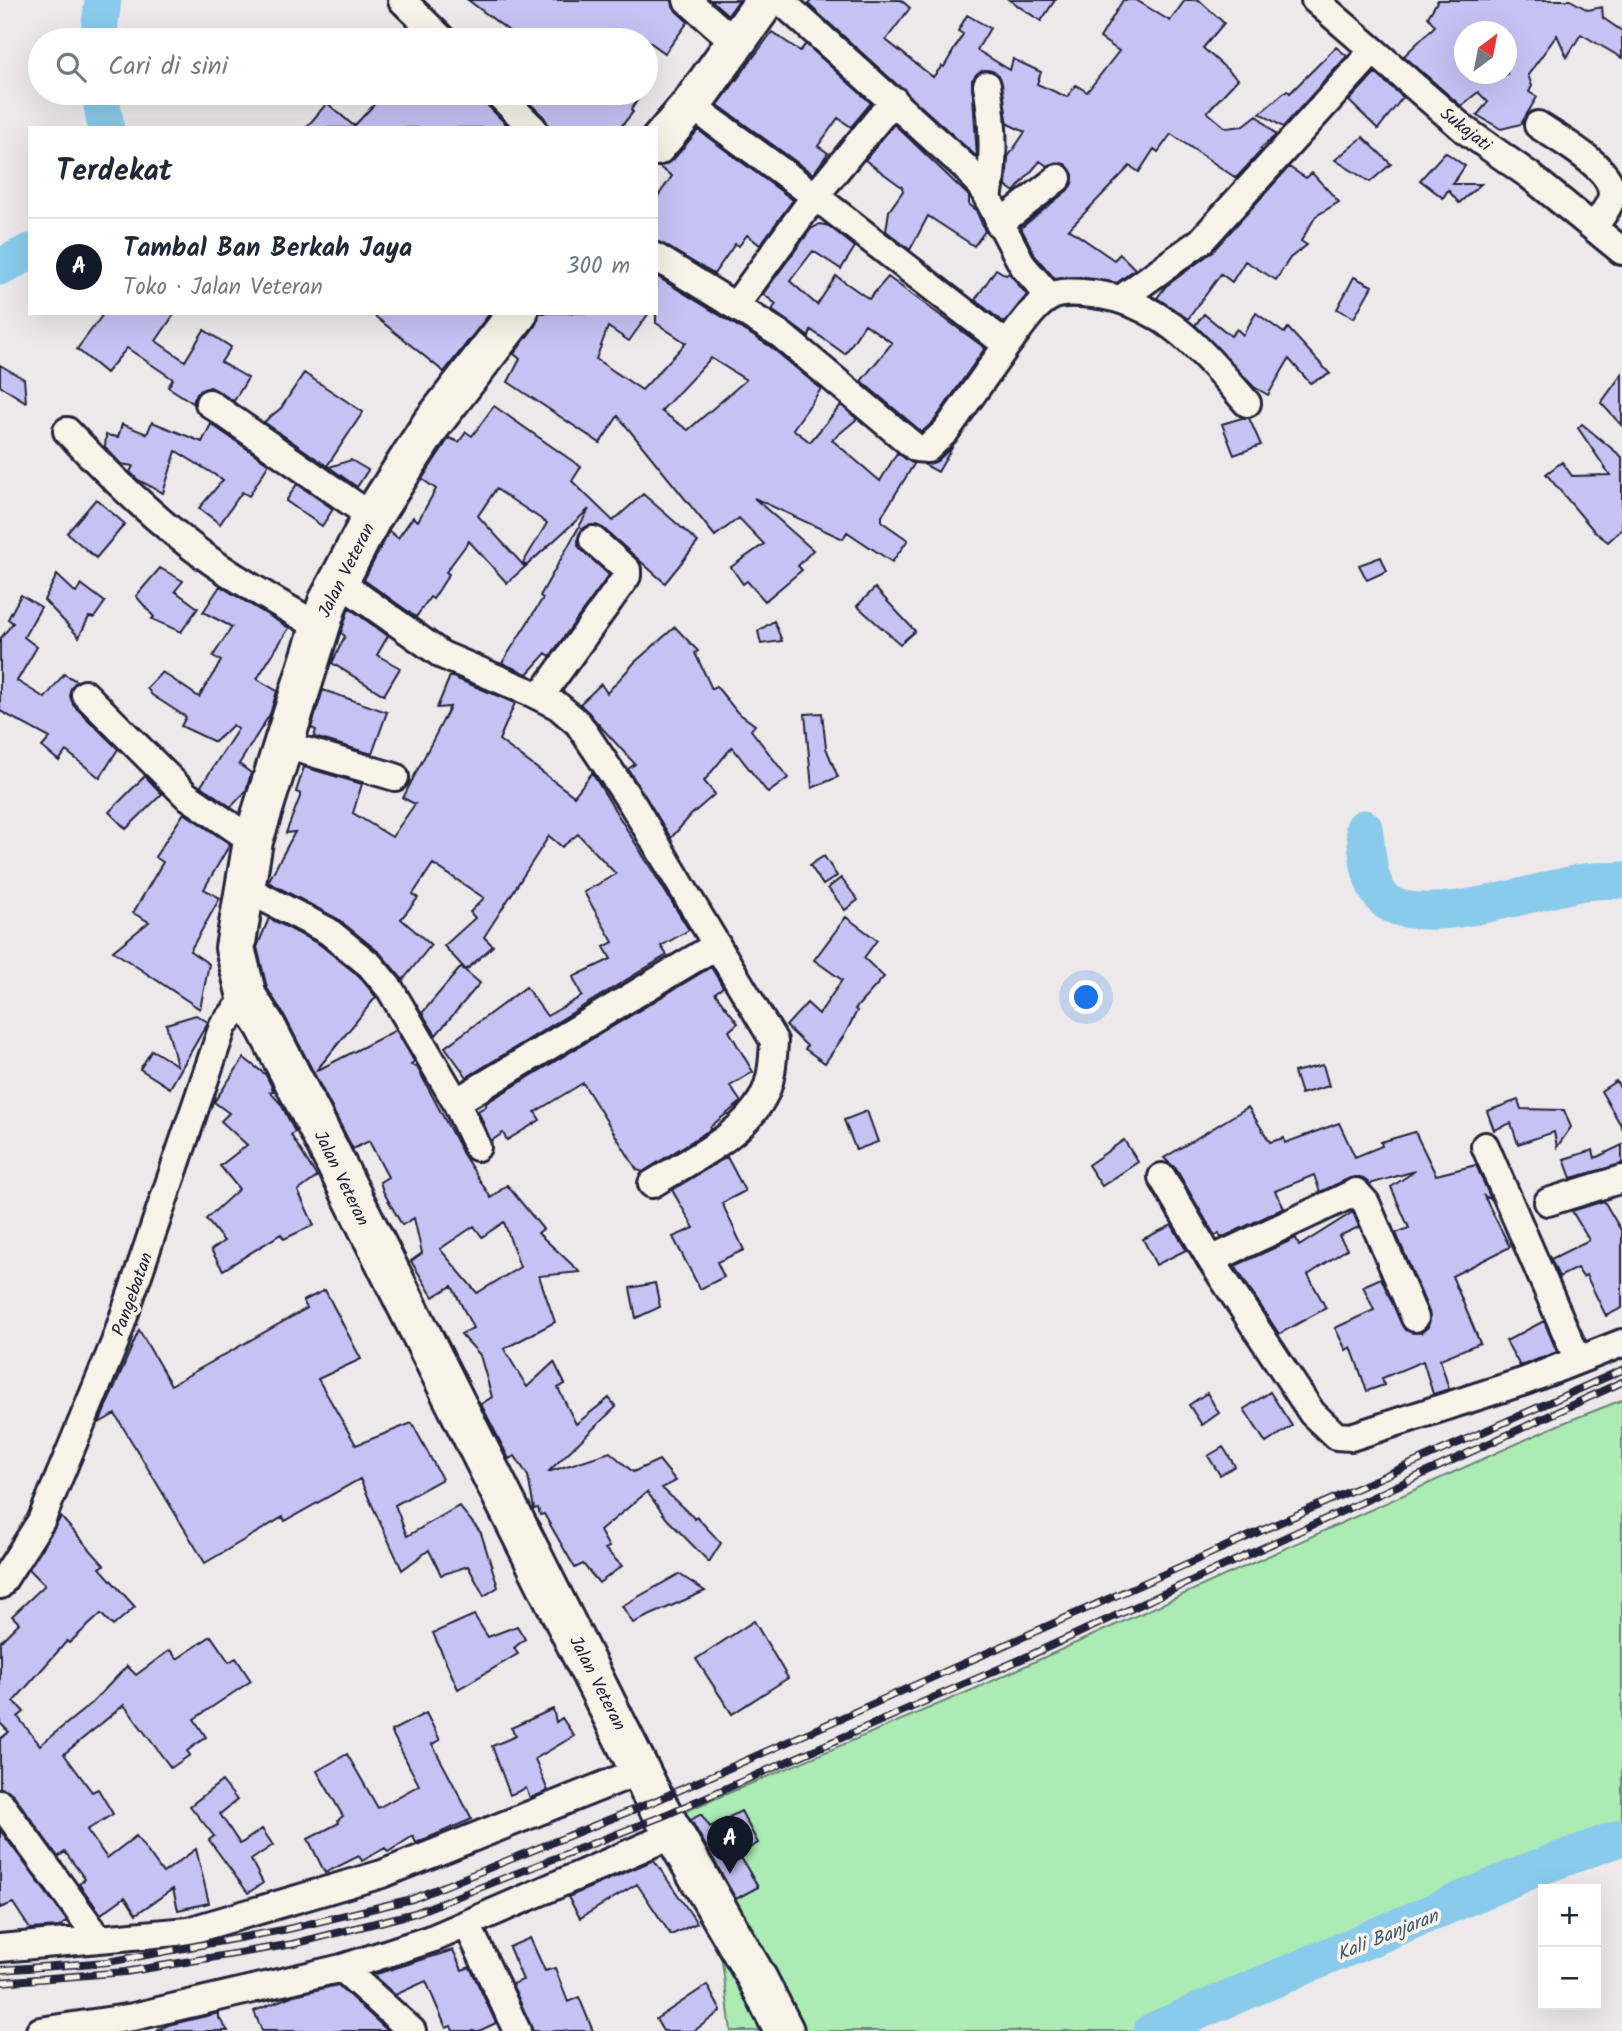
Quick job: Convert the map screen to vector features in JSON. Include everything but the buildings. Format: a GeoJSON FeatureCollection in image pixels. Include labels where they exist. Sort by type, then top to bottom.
{"type":"FeatureCollection","features":[{"type":"Feature","properties":{"kind":"highway"},"geometry":{"type":"LineString","coordinates":[[658,144],[691,105],[766,0]]}},
{"type":"Feature","properties":{"kind":"highway","name":"Jalan Veteran"},"geometry":{"type":"LineString","coordinates":[[516,315],[456,389],[372,517],[318,625],[285,745],[253,841],[235,948],[247,997],[265,1025],[674,1834],[758,1980],[784,2031]]}},
{"type":"Feature","properties":{"kind":"street"},"geometry":{"type":"LineString","coordinates":[[402,0],[431,28]]}},
{"type":"Feature","properties":{"kind":"street"},"geometry":{"type":"LineString","coordinates":[[687,0],[736,43]]}},
{"type":"Feature","properties":{"kind":"street"},"geometry":{"type":"LineString","coordinates":[[780,0],[894,100],[965,167],[988,199],[1023,266],[1050,297]]}},
{"type":"Feature","properties":{"kind":"street","name":"Sukajati"},"geometry":{"type":"LineString","coordinates":[[1315,0],[1465,130],[1529,175],[1622,251]]}},
{"type":"Feature","properties":{"kind":"street"},"geometry":{"type":"LineString","coordinates":[[1122,298],[1201,241],[1373,51]]}},
{"type":"Feature","properties":{"kind":"street"},"geometry":{"type":"LineString","coordinates":[[987,85],[993,122],[995,165],[988,199]]}},
{"type":"Feature","properties":{"kind":"street"},"geometry":{"type":"LineString","coordinates":[[736,305],[815,196],[894,100]]}},
{"type":"Feature","properties":{"kind":"street"},"geometry":{"type":"LineString","coordinates":[[509,105],[531,126]]}},
{"type":"Feature","properties":{"kind":"street"},"geometry":{"type":"LineString","coordinates":[[691,105],[815,196],[1007,345]]}},
{"type":"Feature","properties":{"kind":"street"},"geometry":{"type":"LineString","coordinates":[[1538,125],[1601,169],[1610,181],[1612,197],[1594,228]]}},
{"type":"Feature","properties":{"kind":"street"},"geometry":{"type":"LineString","coordinates":[[999,224],[1058,178]]}},
{"type":"Feature","properties":{"kind":"street"},"geometry":{"type":"LineString","coordinates":[[658,258],[780,334],[916,448],[927,449],[946,431],[1007,345],[1034,311],[1050,297],[1080,293],[1122,298],[1169,324],[1200,348],[1247,402]]}},
{"type":"Feature","properties":{"kind":"street"},"geometry":{"type":"LineString","coordinates":[[209,403],[372,517]]}},
{"type":"Feature","properties":{"kind":"street"},"geometry":{"type":"LineString","coordinates":[[67,430],[107,473],[179,537],[243,583],[318,625]]}},
{"type":"Feature","properties":{"kind":"street"},"geometry":{"type":"LineString","coordinates":[[540,697],[627,576],[628,570],[593,540]]}},
{"type":"Feature","properties":{"kind":"street"},"geometry":{"type":"LineString","coordinates":[[338,581],[442,654],[540,697],[578,723],[774,1041],[770,1080],[758,1104],[732,1131],[652,1184]]}},
{"type":"Feature","properties":{"kind":"street"},"geometry":{"type":"LineString","coordinates":[[85,694],[186,795],[253,841]]}},
{"type":"Feature","properties":{"kind":"street"},"geometry":{"type":"LineString","coordinates":[[285,745],[395,777]]}},
{"type":"Feature","properties":{"kind":"street"},"geometry":{"type":"LineString","coordinates":[[245,888],[328,931],[370,965],[390,989],[456,1102],[477,1147]]}},
{"type":"Feature","properties":{"kind":"street"},"geometry":{"type":"LineString","coordinates":[[456,1102],[717,946]]}},
{"type":"Feature","properties":{"kind":"street","name":"Pangebatan"},"geometry":{"type":"LineString","coordinates":[[0,1585],[41,1521],[128,1306],[223,1026],[247,997]]}},
{"type":"Feature","properties":{"kind":"street"},"geometry":{"type":"LineString","coordinates":[[1485,1146],[1577,1358]]}},
{"type":"Feature","properties":{"kind":"street"},"geometry":{"type":"LineString","coordinates":[[1162,1177],[1210,1260],[1312,1413],[1336,1436],[1351,1437],[1500,1389],[1622,1343]]}},
{"type":"Feature","properties":{"kind":"street"},"geometry":{"type":"LineString","coordinates":[[1548,1202],[1622,1179]]}},
{"type":"Feature","properties":{"kind":"street"},"geometry":{"type":"LineString","coordinates":[[1210,1260],[1356,1192],[1366,1203],[1415,1318]]}},
{"type":"Feature","properties":{"kind":"street"},"geometry":{"type":"LineString","coordinates":[[0,1948],[188,1931],[382,1874],[642,1770]]}},
{"type":"Feature","properties":{"kind":"street"},"geometry":{"type":"LineString","coordinates":[[0,1803],[99,1939]]}},
{"type":"Feature","properties":{"kind":"street"},"geometry":{"type":"LineString","coordinates":[[40,2031],[153,2022],[342,1968],[434,1938],[674,1834]]}},
{"type":"Feature","properties":{"kind":"street"},"geometry":{"type":"LineString","coordinates":[[467,1924],[517,2031]]}},
{"type":"Feature","properties":{"kind":"street"},"geometry":{"type":"LineString","coordinates":[[342,1968],[412,2031]]}},
{"type":"Feature","properties":{"kind":"green space"},"geometry":{"type":"Polygon","coordinates":[[[1622,1400],[1622,1837],[1532,1870],[1152,2031],[731,2031],[718,1930],[653,1825],[972,1690],[1558,1425],[1622,1400]]]}},
{"type":"Feature","properties":{"kind":"waterway"},"geometry":{"type":"LineString","coordinates":[[100,28],[103,0]]}},
{"type":"Feature","properties":{"kind":"waterway"},"geometry":{"type":"LineString","coordinates":[[102,105],[106,126]]}},
{"type":"Feature","properties":{"kind":"waterway"},"geometry":{"type":"LineString","coordinates":[[0,267],[28,253]]}},
{"type":"Feature","properties":{"kind":"waterway"},"geometry":{"type":"LineString","coordinates":[[1364,828],[1376,889],[1396,907],[1418,911],[1445,910],[1506,900],[1584,882],[1622,880]]}},
{"type":"Feature","properties":{"kind":"waterway","name":"Kali Banjaran"},"geometry":{"type":"LineString","coordinates":[[1152,2031],[1532,1870],[1622,1837]]}},
{"type":"Feature","properties":{"kind":"railway"},"geometry":{"type":"LineString","coordinates":[[0,1970],[108,1962],[288,1929],[412,1899],[655,1801],[1622,1370]]}},
{"type":"Feature","properties":{"kind":"railway"},"geometry":{"type":"LineString","coordinates":[[0,1982],[125,1972],[293,1944],[415,1913],[663,1816],[1033,1654],[1622,1382]]}},
{"type":"Feature","properties":{"kind":"place","name":"Tambal Ban Berkah Jaya"},"geometry":{"type":"Point","coordinates":[730,1874]}}]}
